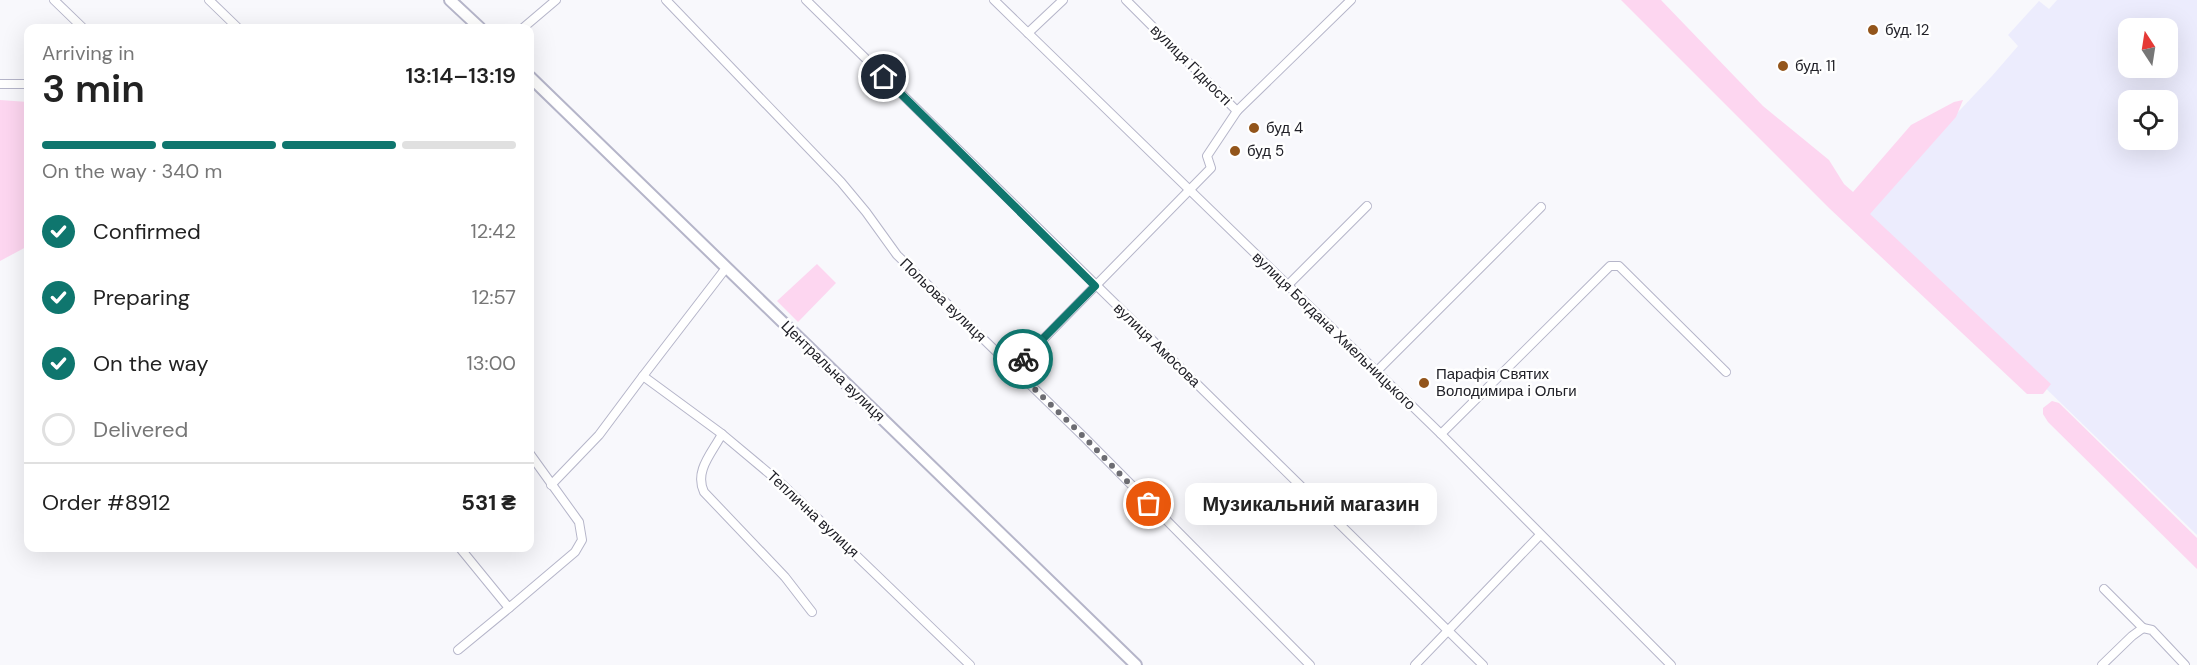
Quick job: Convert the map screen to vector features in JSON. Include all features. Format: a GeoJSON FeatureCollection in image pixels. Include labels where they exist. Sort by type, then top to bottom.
{"type":"FeatureCollection","features":[{"type":"Feature","properties":{"kind":"main road"},"geometry":{"type":"LineString","coordinates":[[450,0],[476,24]]}},
{"type":"Feature","properties":{"kind":"main road","name":"Центральна вулиця"},"geometry":{"type":"LineString","coordinates":[[534,81],[1136,665]]}},
{"type":"Feature","properties":{"kind":"street"},"geometry":{"type":"LineString","coordinates":[[54,0],[79,24]]}},
{"type":"Feature","properties":{"kind":"street"},"geometry":{"type":"LineString","coordinates":[[208,0],[234,24]]}},
{"type":"Feature","properties":{"kind":"street"},"geometry":{"type":"LineString","coordinates":[[528,24],[556,0]]}},
{"type":"Feature","properties":{"kind":"street","name":"Польова вулиця"},"geometry":{"type":"LineString","coordinates":[[666,0],[841,182],[860,203],[897,255],[1310,665]]}},
{"type":"Feature","properties":{"kind":"street","name":"вулиця Амосова"},"geometry":{"type":"LineString","coordinates":[[806,0],[1483,665]]}},
{"type":"Feature","properties":{"kind":"street","name":"вулиця Богдана Хмельницького"},"geometry":{"type":"LineString","coordinates":[[994,0],[1377,371],[1671,665]]}},
{"type":"Feature","properties":{"kind":"street"},"geometry":{"type":"LineString","coordinates":[[1028,33],[1063,0]]}},
{"type":"Feature","properties":{"kind":"street","name":"вулиця Гідності"},"geometry":{"type":"LineString","coordinates":[[1126,0],[1237,111],[1207,156],[1211,168],[1189,190]]}},
{"type":"Feature","properties":{"kind":"street"},"geometry":{"type":"LineString","coordinates":[[1237,111],[1351,0]]}},
{"type":"Feature","properties":{"kind":"street"},"geometry":{"type":"LineString","coordinates":[[0,84],[24,84]]}},
{"type":"Feature","properties":{"kind":"street"},"geometry":{"type":"LineString","coordinates":[[1014,369],[1189,190]]}},
{"type":"Feature","properties":{"kind":"street"},"geometry":{"type":"LineString","coordinates":[[1288,285],[1367,206]]}},
{"type":"Feature","properties":{"kind":"street"},"geometry":{"type":"LineString","coordinates":[[1377,371],[1541,207]]}},
{"type":"Feature","properties":{"kind":"street"},"geometry":{"type":"LineString","coordinates":[[1441,434],[1610,266],[1619,266],[1726,372]]}},
{"type":"Feature","properties":{"kind":"street"},"geometry":{"type":"LineString","coordinates":[[551,484],[599,435],[726,268]]}},
{"type":"Feature","properties":{"kind":"street","name":"Теплична вулиця"},"geometry":{"type":"LineString","coordinates":[[643,376],[722,434],[783,485],[970,665]]}},
{"type":"Feature","properties":{"kind":"street"},"geometry":{"type":"LineString","coordinates":[[722,434],[700,473],[700,484],[704,492],[785,577],[812,612]]}},
{"type":"Feature","properties":{"kind":"street"},"geometry":{"type":"LineString","coordinates":[[458,650],[575,552],[582,540],[579,522],[534,460]]}},
{"type":"Feature","properties":{"kind":"street"},"geometry":{"type":"LineString","coordinates":[[1415,665],[1540,535]]}},
{"type":"Feature","properties":{"kind":"street"},"geometry":{"type":"LineString","coordinates":[[463,552],[509,608]]}},
{"type":"Feature","properties":{"kind":"street"},"geometry":{"type":"LineString","coordinates":[[2104,589],[2143,628],[2152,630],[2185,665]]}},
{"type":"Feature","properties":{"kind":"street"},"geometry":{"type":"LineString","coordinates":[[2102,665],[2143,628]]}},
{"type":"Feature","properties":{"kind":"shaded area"},"geometry":{"type":"Polygon","coordinates":[[[1621,0],[1661,0],[1763,106],[1829,160],[1844,184],[1853,192],[1911,125],[1954,102],[1963,100],[1956,117],[1870,214],[2051,384],[2043,394],[2027,394],[1829,208],[1621,0]]]}},
{"type":"Feature","properties":{"kind":"shaded area"},"geometry":{"type":"Polygon","coordinates":[[[2057,0],[2197,0],[2197,535],[1864,212],[2018,46],[2008,35],[2039,1],[2049,9],[2057,0]]]}},
{"type":"Feature","properties":{"kind":"shaded area"},"geometry":{"type":"Polygon","coordinates":[[[0,100],[24,102],[24,248],[0,261],[0,100]]]}},
{"type":"Feature","properties":{"kind":"shaded area"},"geometry":{"type":"Polygon","coordinates":[[[817,264],[836,283],[798,322],[777,301],[817,264]]]}},
{"type":"Feature","properties":{"kind":"shaded area"},"geometry":{"type":"Polygon","coordinates":[[[2052,401],[2059,403],[2197,538],[2197,569],[2048,422],[2043,414],[2043,408],[2052,401]]]}},
{"type":"Feature","properties":{"kind":"way so far"},"geometry":{"type":"LineString","coordinates":[[1023,359],[1014,369],[1149,504]]}},
{"type":"Feature","properties":{"kind":"place","name":"буд. 12"},"geometry":{"type":"Point","coordinates":[1873,30]}},
{"type":"Feature","properties":{"kind":"place","name":"буд. 11"},"geometry":{"type":"Point","coordinates":[1783,66]}},
{"type":"Feature","properties":{"kind":"place","name":"буд 4"},"geometry":{"type":"Point","coordinates":[1254,128]}},
{"type":"Feature","properties":{"kind":"place","name":"буд 5"},"geometry":{"type":"Point","coordinates":[1235,151]}},
{"type":"Feature","properties":{"kind":"place","name":"Парафія Святих Володимира і Ольги"},"geometry":{"type":"Point","coordinates":[1424,383]}},
{"type":"Feature","properties":{"kind":"place","name":"Музикальний магазин"},"geometry":{"type":"Point","coordinates":[1149,504]}},
{"type":"Feature","properties":{"kind":"route"},"geometry":{"type":"LineString","coordinates":[[884,77],[1095,286],[1023,359]]}}]}
